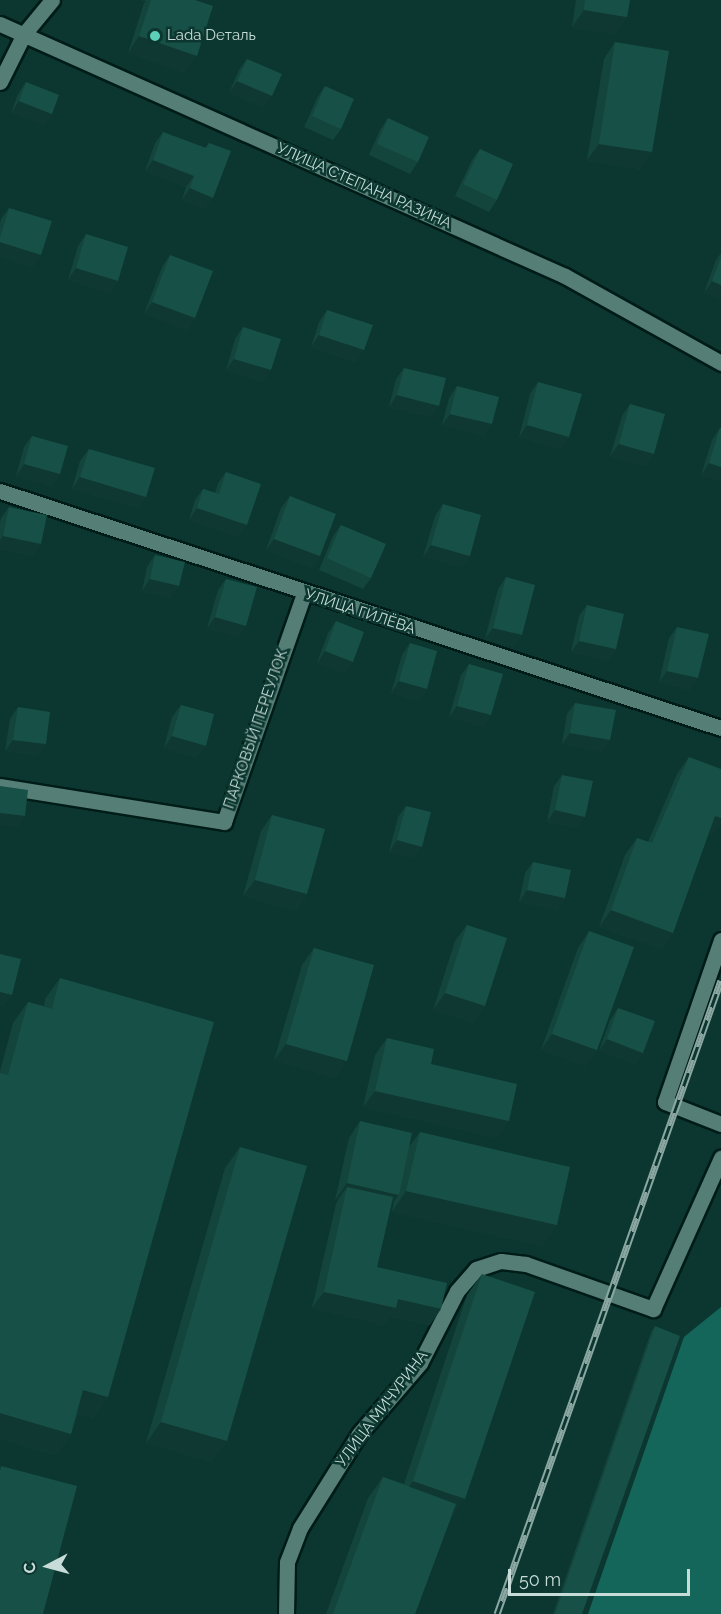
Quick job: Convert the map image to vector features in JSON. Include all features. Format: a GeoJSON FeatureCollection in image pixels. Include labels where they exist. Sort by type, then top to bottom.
{"type":"FeatureCollection","features":[{"type":"Feature","properties":{"kind":"street"},"geometry":{"type":"LineString","coordinates":[[0,82],[24,34],[52,0]]}},
{"type":"Feature","properties":{"kind":"street","name":"УЛИЦА СТЕПАНА РАЗИНА"},"geometry":{"type":"LineString","coordinates":[[0,24],[565,276],[721,363]]}},
{"type":"Feature","properties":{"kind":"street","name":"УЛИЦА ГИЛЁВА"},"geometry":{"type":"LineString","coordinates":[[0,491],[721,729]]}},
{"type":"Feature","properties":{"kind":"street","name":"ПАРКОВЫЙ ПЕРЕУЛОК"},"geometry":{"type":"LineString","coordinates":[[0,786],[224,822],[304,593]]}},
{"type":"Feature","properties":{"kind":"street"},"geometry":{"type":"LineString","coordinates":[[721,940],[665,1102],[721,1125]]}},
{"type":"Feature","properties":{"kind":"street","name":"УЛИЦА МИЧУРИНА"},"geometry":{"type":"LineString","coordinates":[[286,1614],[287,1562],[300,1528],[359,1434],[420,1363],[457,1291],[476,1269],[501,1261],[526,1264],[653,1309],[721,1158]]}},
{"type":"Feature","properties":{"kind":"green space"},"geometry":{"type":"Polygon","coordinates":[[[721,1307],[721,1614],[588,1614],[684,1337],[721,1307]]]}},
{"type":"Feature","properties":{"kind":"building"},"geometry":{"type":"Polygon","coordinates":[[[151,0],[195,0],[213,6],[197,56],[139,36],[151,0]]]}},
{"type":"Feature","properties":{"kind":"building"},"geometry":{"type":"Polygon","coordinates":[[[585,0],[630,0],[627,17],[584,10],[585,0]]]}},
{"type":"Feature","properties":{"kind":"building"},"geometry":{"type":"Polygon","coordinates":[[[615,42],[669,51],[652,152],[599,144],[615,42]]]}},
{"type":"Feature","properties":{"kind":"building"},"geometry":{"type":"Polygon","coordinates":[[[247,59],[282,74],[272,96],[237,81],[247,59]]]}},
{"type":"Feature","properties":{"kind":"building"},"geometry":{"type":"Polygon","coordinates":[[[26,82],[59,95],[52,114],[19,101],[26,82]]]}},
{"type":"Feature","properties":{"kind":"building"},"geometry":{"type":"Polygon","coordinates":[[[325,86],[354,99],[341,129],[312,116],[325,86]]]}},
{"type":"Feature","properties":{"kind":"building"},"geometry":{"type":"Polygon","coordinates":[[[388,118],[429,137],[418,162],[377,144],[388,118]]]}},
{"type":"Feature","properties":{"kind":"building"},"geometry":{"type":"Polygon","coordinates":[[[163,132],[206,148],[209,143],[231,151],[213,198],[190,188],[194,176],[153,160],[163,132]]]}},
{"type":"Feature","properties":{"kind":"building"},"geometry":{"type":"Polygon","coordinates":[[[480,149],[513,164],[497,200],[463,184],[480,149]]]}},
{"type":"Feature","properties":{"kind":"building"},"geometry":{"type":"Polygon","coordinates":[[[9,208],[52,221],[41,255],[0,242],[9,208]]]}},
{"type":"Feature","properties":{"kind":"building"},"geometry":{"type":"Polygon","coordinates":[[[86,234],[128,247],[118,281],[76,268],[86,234]]]}},
{"type":"Feature","properties":{"kind":"building"},"geometry":{"type":"Polygon","coordinates":[[[170,255],[213,271],[195,318],[152,302],[170,255]]]}},
{"type":"Feature","properties":{"kind":"building"},"geometry":{"type":"Polygon","coordinates":[[[721,258],[721,285],[712,281],[721,258]]]}},
{"type":"Feature","properties":{"kind":"building"},"geometry":{"type":"Polygon","coordinates":[[[327,310],[373,325],[364,350],[319,335],[327,310]]]}},
{"type":"Feature","properties":{"kind":"building"},"geometry":{"type":"Polygon","coordinates":[[[243,327],[281,339],[271,370],[234,359],[243,327]]]}},
{"type":"Feature","properties":{"kind":"building"},"geometry":{"type":"Polygon","coordinates":[[[404,368],[446,378],[439,406],[397,395],[404,368]]]}},
{"type":"Feature","properties":{"kind":"building"},"geometry":{"type":"Polygon","coordinates":[[[538,382],[582,394],[569,437],[527,425],[538,382]]]}},
{"type":"Feature","properties":{"kind":"building"},"geometry":{"type":"Polygon","coordinates":[[[457,386],[499,397],[492,424],[450,414],[457,386]]]}},
{"type":"Feature","properties":{"kind":"building"},"geometry":{"type":"Polygon","coordinates":[[[630,404],[665,414],[654,454],[619,444],[630,404]]]}},
{"type":"Feature","properties":{"kind":"building"},"geometry":{"type":"Polygon","coordinates":[[[721,428],[721,467],[709,463],[721,428]]]}},
{"type":"Feature","properties":{"kind":"building"},"geometry":{"type":"Polygon","coordinates":[[[32,436],[68,446],[60,474],[24,464],[32,436]]]}},
{"type":"Feature","properties":{"kind":"building"},"geometry":{"type":"Polygon","coordinates":[[[89,449],[155,468],[146,497],[80,477],[89,449]]]}},
{"type":"Feature","properties":{"kind":"building"},"geometry":{"type":"Polygon","coordinates":[[[226,472],[261,484],[247,525],[197,508],[203,489],[219,494],[226,472]]]}},
{"type":"Feature","properties":{"kind":"building"},"geometry":{"type":"Polygon","coordinates":[[[290,496],[336,514],[320,556],[274,539],[290,496]]]}},
{"type":"Feature","properties":{"kind":"building"},"geometry":{"type":"Polygon","coordinates":[[[443,504],[481,515],[470,556],[431,545],[443,504]]]}},
{"type":"Feature","properties":{"kind":"building"},"geometry":{"type":"Polygon","coordinates":[[[9,507],[47,515],[41,544],[3,536],[9,507]]]}},
{"type":"Feature","properties":{"kind":"building"},"geometry":{"type":"Polygon","coordinates":[[[341,525],[386,544],[371,578],[327,558],[341,525]]]}},
{"type":"Feature","properties":{"kind":"building"},"geometry":{"type":"Polygon","coordinates":[[[155,555],[185,562],[179,586],[150,579],[155,555]]]}},
{"type":"Feature","properties":{"kind":"building"},"geometry":{"type":"Polygon","coordinates":[[[506,577],[535,585],[522,635],[493,628],[506,577]]]}},
{"type":"Feature","properties":{"kind":"building"},"geometry":{"type":"Polygon","coordinates":[[[226,579],[257,587],[246,626],[215,617],[226,579]]]}},
{"type":"Feature","properties":{"kind":"building"},"geometry":{"type":"Polygon","coordinates":[[[587,605],[624,614],[616,649],[579,641],[587,605]]]}},
{"type":"Feature","properties":{"kind":"building"},"geometry":{"type":"Polygon","coordinates":[[[336,621],[364,632],[353,662],[325,651],[336,621]]]}},
{"type":"Feature","properties":{"kind":"building"},"geometry":{"type":"Polygon","coordinates":[[[677,627],[709,634],[698,678],[667,671],[677,627]]]}},
{"type":"Feature","properties":{"kind":"building"},"geometry":{"type":"Polygon","coordinates":[[[410,643],[437,651],[427,689],[399,681],[410,643]]]}},
{"type":"Feature","properties":{"kind":"building"},"geometry":{"type":"Polygon","coordinates":[[[469,664],[503,674],[491,715],[457,706],[469,664]]]}},
{"type":"Feature","properties":{"kind":"building"},"geometry":{"type":"Polygon","coordinates":[[[575,703],[616,710],[610,740],[570,733],[575,703]]]}},
{"type":"Feature","properties":{"kind":"building"},"geometry":{"type":"Polygon","coordinates":[[[181,705],[214,714],[206,746],[172,736],[181,705]]]}},
{"type":"Feature","properties":{"kind":"building"},"geometry":{"type":"Polygon","coordinates":[[[18,707],[50,712],[46,744],[13,740],[18,707]]]}},
{"type":"Feature","properties":{"kind":"building"},"geometry":{"type":"Polygon","coordinates":[[[689,757],[721,769],[721,818],[715,816],[673,933],[611,910],[637,838],[652,843],[689,757]]]}},
{"type":"Feature","properties":{"kind":"building"},"geometry":{"type":"Polygon","coordinates":[[[562,775],[593,781],[585,817],[555,810],[562,775]]]}},
{"type":"Feature","properties":{"kind":"building"},"geometry":{"type":"Polygon","coordinates":[[[0,786],[28,790],[25,816],[0,813],[0,786]]]}},
{"type":"Feature","properties":{"kind":"building"},"geometry":{"type":"Polygon","coordinates":[[[406,806],[431,812],[422,847],[397,840],[406,806]]]}},
{"type":"Feature","properties":{"kind":"building"},"geometry":{"type":"Polygon","coordinates":[[[272,815],[325,829],[307,894],[255,880],[272,815]]]}},
{"type":"Feature","properties":{"kind":"building"},"geometry":{"type":"Polygon","coordinates":[[[533,862],[571,870],[565,898],[527,890],[533,862]]]}},
{"type":"Feature","properties":{"kind":"building"},"geometry":{"type":"Polygon","coordinates":[[[467,925],[507,938],[485,1006],[445,993],[467,925]]]}},
{"type":"Feature","properties":{"kind":"building"},"geometry":{"type":"Polygon","coordinates":[[[589,931],[634,947],[597,1050],[552,1034],[589,931]]]}},
{"type":"Feature","properties":{"kind":"building"},"geometry":{"type":"Polygon","coordinates":[[[314,948],[374,965],[347,1061],[286,1044],[314,948]]]}},
{"type":"Feature","properties":{"kind":"building"},"geometry":{"type":"Polygon","coordinates":[[[0,954],[21,959],[12,995],[0,992],[0,954]]]}},
{"type":"Feature","properties":{"kind":"building"},"geometry":{"type":"Polygon","coordinates":[[[60,978],[214,1022],[108,1397],[83,1390],[71,1434],[0,1413],[0,1073],[8,1075],[28,1002],[52,1009],[60,978]]]}},
{"type":"Feature","properties":{"kind":"building"},"geometry":{"type":"Polygon","coordinates":[[[618,1008],[655,1021],[643,1053],[607,1039],[618,1008]]]}},
{"type":"Feature","properties":{"kind":"building"},"geometry":{"type":"Polygon","coordinates":[[[387,1038],[434,1049],[431,1064],[517,1084],[509,1121],[375,1091],[387,1038]]]}},
{"type":"Feature","properties":{"kind":"building"},"geometry":{"type":"Polygon","coordinates":[[[360,1121],[412,1133],[399,1195],[347,1183],[360,1121]]]}},
{"type":"Feature","properties":{"kind":"building"},"geometry":{"type":"Polygon","coordinates":[[[420,1132],[570,1167],[557,1225],[406,1191],[420,1132]]]}},
{"type":"Feature","properties":{"kind":"building"},"geometry":{"type":"Polygon","coordinates":[[[240,1147],[307,1166],[227,1441],[161,1422],[240,1147]]]}},
{"type":"Feature","properties":{"kind":"building"},"geometry":{"type":"Polygon","coordinates":[[[347,1187],[393,1197],[377,1267],[447,1283],[441,1309],[398,1299],[396,1308],[324,1292],[347,1187]]]}},
{"type":"Feature","properties":{"kind":"building"},"geometry":{"type":"Polygon","coordinates":[[[482,1274],[535,1292],[465,1499],[413,1481],[482,1274]]]}},
{"type":"Feature","properties":{"kind":"building"},"geometry":{"type":"Polygon","coordinates":[[[655,1326],[680,1336],[582,1614],[555,1614],[655,1326]]]}},
{"type":"Feature","properties":{"kind":"building"},"geometry":{"type":"Polygon","coordinates":[[[1,1466],[77,1486],[43,1614],[0,1614],[1,1466]]]}},
{"type":"Feature","properties":{"kind":"building"},"geometry":{"type":"Polygon","coordinates":[[[383,1477],[456,1504],[415,1614],[333,1614],[383,1477]]]}},
{"type":"Feature","properties":{"kind":"railway"},"geometry":{"type":"LineString","coordinates":[[497,1614],[721,980]]}},
{"type":"Feature","properties":{"kind":"place","name":"Lada Dеталь"},"geometry":{"type":"Point","coordinates":[155,36]}}]}
